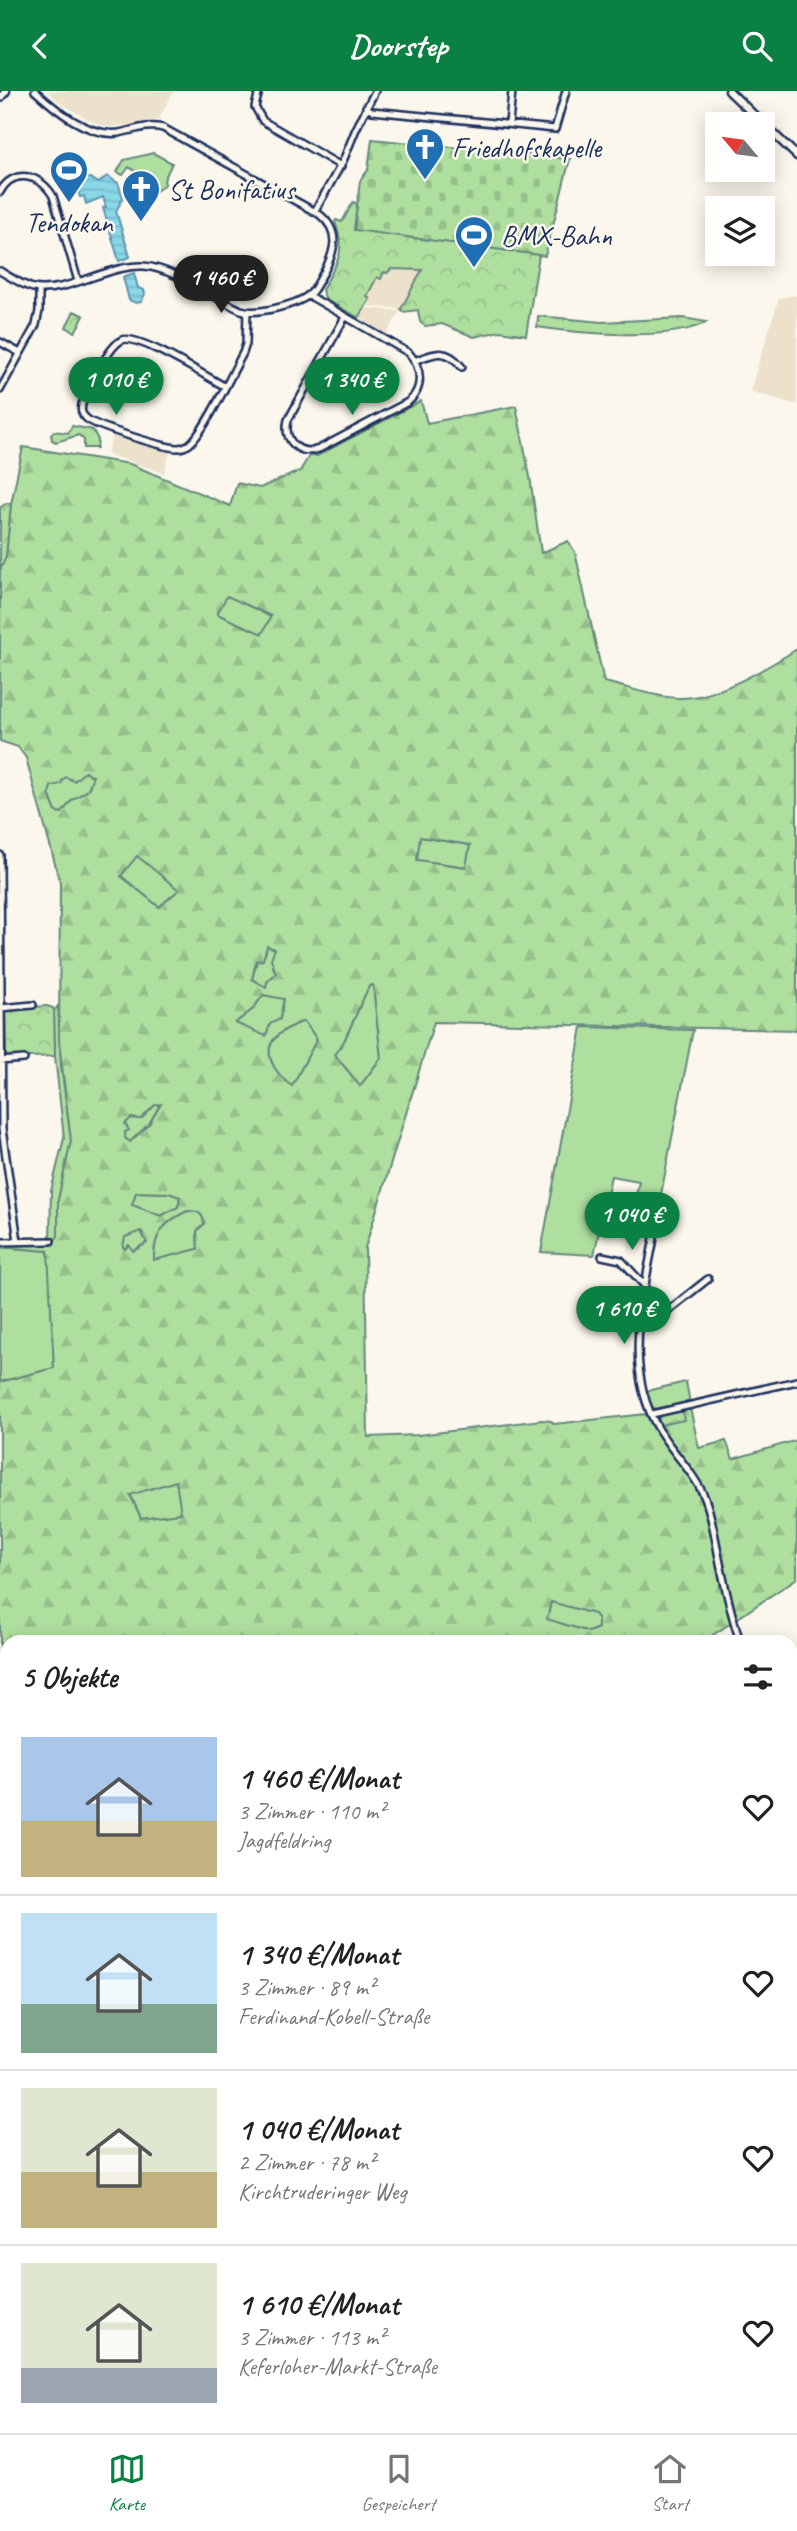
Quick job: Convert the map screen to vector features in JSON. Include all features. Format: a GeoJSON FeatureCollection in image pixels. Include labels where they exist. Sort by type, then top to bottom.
{"type":"FeatureCollection","features":[{"type":"Feature","properties":{"kind":"main road"},"geometry":{"type":"LineString","coordinates":[[0,97],[6,91]]}},
{"type":"Feature","properties":{"kind":"main road"},"geometry":{"type":"LineString","coordinates":[[729,91],[797,156]]}},
{"type":"Feature","properties":{"kind":"street"},"geometry":{"type":"LineString","coordinates":[[0,271],[39,289],[125,267],[154,267],[247,312],[270,309],[308,295],[315,288],[331,258],[335,244],[330,226],[315,211],[163,128],[149,126],[117,133],[99,132],[59,111],[35,91]]}},
{"type":"Feature","properties":{"kind":"street"},"geometry":{"type":"LineString","coordinates":[[259,91],[255,107],[263,121],[341,166]]}},
{"type":"Feature","properties":{"kind":"street"},"geometry":{"type":"LineString","coordinates":[[315,211],[341,166],[375,91]]}},
{"type":"Feature","properties":{"kind":"street"},"geometry":{"type":"LineString","coordinates":[[509,124],[512,91]]}},
{"type":"Feature","properties":{"kind":"street"},"geometry":{"type":"LineString","coordinates":[[366,107],[372,111],[555,129],[566,91]]}},
{"type":"Feature","properties":{"kind":"street"},"geometry":{"type":"LineString","coordinates":[[0,192],[7,181],[14,177],[27,177],[51,192],[78,281]]}},
{"type":"Feature","properties":{"kind":"street"},"geometry":{"type":"LineString","coordinates":[[0,390],[38,319],[39,289]]}},
{"type":"Feature","properties":{"kind":"street"},"geometry":{"type":"LineString","coordinates":[[308,295],[406,351],[414,361],[420,386],[418,393],[408,402],[319,449],[307,451],[296,447],[287,433],[288,420],[345,317]]}},
{"type":"Feature","properties":{"kind":"street"},"geometry":{"type":"LineString","coordinates":[[224,386],[144,342],[129,338],[121,340],[109,353],[81,409],[86,418],[95,424],[181,448],[196,438],[224,386],[246,344],[247,312]]}},
{"type":"Feature","properties":{"kind":"street"},"geometry":{"type":"LineString","coordinates":[[0,342],[20,353]]}},
{"type":"Feature","properties":{"kind":"street"},"geometry":{"type":"LineString","coordinates":[[414,361],[444,353],[451,355],[462,367]]}},
{"type":"Feature","properties":{"kind":"street"},"geometry":{"type":"LineString","coordinates":[[0,855],[3,1168],[18,1241]]}},
{"type":"Feature","properties":{"kind":"street"},"geometry":{"type":"LineString","coordinates":[[1,1008],[33,1005]]}},
{"type":"Feature","properties":{"kind":"street"},"geometry":{"type":"LineString","coordinates":[[1,1061],[24,1059]]}},
{"type":"Feature","properties":{"kind":"street"},"geometry":{"type":"LineString","coordinates":[[654,1238],[639,1322],[638,1363],[645,1397],[666,1441],[698,1482],[708,1506],[729,1608],[738,1635]]}},
{"type":"Feature","properties":{"kind":"street"},"geometry":{"type":"LineString","coordinates":[[0,1242],[51,1241]]}},
{"type":"Feature","properties":{"kind":"street"},"geometry":{"type":"LineString","coordinates":[[602,1256],[621,1260],[644,1285]]}},
{"type":"Feature","properties":{"kind":"street"},"geometry":{"type":"LineString","coordinates":[[639,1322],[660,1317],[709,1279]]}},
{"type":"Feature","properties":{"kind":"street"},"geometry":{"type":"LineString","coordinates":[[652,1414],[797,1381]]}},
{"type":"Feature","properties":{"kind":"shaded area"},"geometry":{"type":"Polygon","coordinates":[[[47,91],[174,91],[158,120],[111,127],[84,117],[60,103],[47,91]]]}},
{"type":"Feature","properties":{"kind":"shaded area"},"geometry":{"type":"Polygon","coordinates":[[[391,269],[423,270],[401,309],[367,306],[370,299],[367,296],[377,276],[391,269]]]}},
{"type":"Feature","properties":{"kind":"shaded area"},"geometry":{"type":"Polygon","coordinates":[[[797,295],[797,404],[793,404],[750,391],[779,298],[797,295]]]}},
{"type":"Feature","properties":{"kind":"shaded area"},"geometry":{"type":"Polygon","coordinates":[[[365,308],[400,311],[387,334],[359,318],[365,308]]]}},
{"type":"Feature","properties":{"kind":"shaded area"},"geometry":{"type":"Polygon","coordinates":[[[113,434],[170,451],[164,473],[107,454],[113,434]]]}},
{"type":"Feature","properties":{"kind":"green space"},"geometry":{"type":"Polygon","coordinates":[[[372,139],[570,159],[545,256],[354,230],[360,181],[368,170],[372,139]]]}},
{"type":"Feature","properties":{"kind":"green space"},"geometry":{"type":"Polygon","coordinates":[[[153,153],[172,163],[164,180],[165,184],[155,192],[152,190],[148,193],[133,186],[133,179],[137,178],[138,173],[129,167],[123,175],[117,172],[124,160],[153,153]]]}},
{"type":"Feature","properties":{"kind":"green space"},"geometry":{"type":"Polygon","coordinates":[[[353,202],[357,204],[354,230],[539,255],[526,335],[500,331],[474,337],[442,324],[425,326],[420,322],[418,310],[403,312],[401,309],[422,270],[391,269],[387,273],[384,272],[381,279],[377,277],[367,296],[370,299],[359,318],[326,300],[322,290],[336,265],[340,250],[335,222],[342,222],[353,202]]]}},
{"type":"Feature","properties":{"kind":"green space"},"geometry":{"type":"Polygon","coordinates":[[[74,311],[84,316],[75,332],[66,327],[74,311]]]}},
{"type":"Feature","properties":{"kind":"green space"},"geometry":{"type":"Polygon","coordinates":[[[538,316],[602,322],[683,318],[706,322],[671,332],[624,334],[537,327],[538,316]]]}},
{"type":"Feature","properties":{"kind":"green space"},"geometry":{"type":"Polygon","coordinates":[[[147,375],[159,381],[152,394],[140,388],[147,375]]]}},
{"type":"Feature","properties":{"kind":"green space"},"geometry":{"type":"Polygon","coordinates":[[[421,401],[427,423],[516,406],[541,553],[568,541],[575,552],[604,682],[659,696],[693,697],[740,681],[797,649],[797,1030],[434,1022],[365,1248],[368,1437],[418,1435],[542,1420],[554,1424],[646,1414],[648,1417],[690,1408],[699,1448],[726,1441],[733,1459],[797,1440],[797,1578],[713,1635],[0,1635],[0,1382],[54,1368],[48,1251],[0,1247],[0,1244],[55,1240],[58,1236],[58,1200],[71,1141],[59,1041],[60,882],[26,758],[18,747],[0,741],[0,570],[6,556],[11,504],[23,447],[130,464],[230,506],[237,483],[260,488],[300,471],[309,456],[317,456],[421,401]],[[227,596],[217,614],[262,634],[271,616],[227,596]],[[85,772],[74,781],[66,777],[61,784],[51,786],[49,794],[56,812],[62,813],[72,800],[88,790],[93,776],[85,772]],[[420,837],[417,860],[466,867],[470,845],[420,837]],[[137,856],[121,876],[159,907],[179,890],[137,856]],[[267,946],[263,960],[256,961],[252,979],[266,987],[276,973],[271,959],[275,949],[267,946]],[[373,985],[369,986],[335,1055],[360,1086],[381,1058],[373,985]],[[263,995],[253,1009],[235,1023],[266,1036],[270,1024],[280,1019],[284,999],[263,995]],[[304,1021],[274,1039],[269,1052],[276,1070],[292,1086],[317,1039],[304,1021]],[[161,1104],[155,1105],[141,1119],[131,1118],[125,1124],[129,1130],[125,1132],[125,1138],[130,1142],[149,1124],[161,1104]],[[136,1192],[132,1205],[161,1216],[178,1207],[180,1197],[169,1193],[136,1192]],[[187,1211],[172,1220],[158,1236],[154,1260],[198,1249],[197,1231],[204,1224],[199,1213],[187,1211]],[[141,1231],[125,1237],[125,1249],[129,1245],[133,1251],[147,1243],[141,1231]],[[176,1481],[130,1495],[141,1518],[181,1513],[176,1481]],[[551,1602],[547,1619],[589,1632],[598,1628],[598,1619],[594,1614],[551,1602]]]}},
{"type":"Feature","properties":{"kind":"green space"},"geometry":{"type":"Polygon","coordinates":[[[72,426],[93,430],[98,440],[97,448],[84,448],[84,440],[79,435],[56,442],[52,440],[51,434],[54,431],[68,433],[72,426]]]}},
{"type":"Feature","properties":{"kind":"green space"},"geometry":{"type":"Polygon","coordinates":[[[6,503],[11,504],[6,556],[0,570],[0,508],[6,503]]]}},
{"type":"Feature","properties":{"kind":"green space"},"geometry":{"type":"Polygon","coordinates":[[[227,595],[271,617],[262,635],[216,614],[227,595]]]}},
{"type":"Feature","properties":{"kind":"green space"},"geometry":{"type":"Polygon","coordinates":[[[85,772],[93,776],[88,790],[72,800],[62,813],[56,812],[49,794],[51,786],[66,777],[85,772]]]}},
{"type":"Feature","properties":{"kind":"green space"},"geometry":{"type":"Polygon","coordinates":[[[420,837],[470,845],[467,867],[416,860],[420,837]]]}},
{"type":"Feature","properties":{"kind":"green space"},"geometry":{"type":"Polygon","coordinates":[[[137,855],[179,890],[159,907],[121,876],[137,855]]]}},
{"type":"Feature","properties":{"kind":"green space"},"geometry":{"type":"Polygon","coordinates":[[[267,946],[276,949],[273,967],[276,973],[267,982],[266,988],[252,979],[257,961],[265,955],[267,946]]]}},
{"type":"Feature","properties":{"kind":"green space"},"geometry":{"type":"Polygon","coordinates":[[[373,985],[381,1058],[360,1086],[335,1055],[369,986],[373,985]]]}},
{"type":"Feature","properties":{"kind":"green space"},"geometry":{"type":"Polygon","coordinates":[[[263,995],[284,998],[280,1019],[266,1037],[235,1023],[253,1009],[263,995]]]}},
{"type":"Feature","properties":{"kind":"green space"},"geometry":{"type":"Polygon","coordinates":[[[47,1006],[54,1011],[55,1056],[6,1058],[5,1009],[47,1006]]]}},
{"type":"Feature","properties":{"kind":"green space"},"geometry":{"type":"Polygon","coordinates":[[[58,1006],[61,1065],[71,1141],[58,1200],[58,1237],[50,1242],[51,1191],[64,1138],[55,1056],[54,1011],[58,1006]]]}},
{"type":"Feature","properties":{"kind":"green space"},"geometry":{"type":"Polygon","coordinates":[[[304,1021],[317,1039],[292,1087],[276,1070],[269,1052],[274,1039],[280,1033],[304,1021]]]}},
{"type":"Feature","properties":{"kind":"green space"},"geometry":{"type":"Polygon","coordinates":[[[582,1027],[693,1030],[655,1225],[631,1220],[639,1181],[611,1176],[594,1255],[541,1252],[582,1027]]]}},
{"type":"Feature","properties":{"kind":"green space"},"geometry":{"type":"Polygon","coordinates":[[[161,1103],[149,1124],[130,1142],[125,1138],[126,1121],[131,1118],[141,1119],[155,1105],[161,1103]]]}},
{"type":"Feature","properties":{"kind":"green space"},"geometry":{"type":"Polygon","coordinates":[[[136,1192],[169,1193],[180,1197],[178,1207],[161,1216],[132,1205],[136,1192]]]}},
{"type":"Feature","properties":{"kind":"green space"},"geometry":{"type":"Polygon","coordinates":[[[187,1211],[199,1213],[203,1220],[204,1224],[197,1232],[198,1249],[154,1261],[158,1236],[166,1225],[187,1211]]]}},
{"type":"Feature","properties":{"kind":"green space"},"geometry":{"type":"Polygon","coordinates":[[[141,1231],[147,1242],[133,1251],[122,1247],[124,1237],[141,1231]]]}},
{"type":"Feature","properties":{"kind":"green space"},"geometry":{"type":"Polygon","coordinates":[[[0,1247],[49,1251],[54,1368],[0,1382],[0,1247]]]}},
{"type":"Feature","properties":{"kind":"green space"},"geometry":{"type":"Polygon","coordinates":[[[686,1382],[690,1403],[658,1410],[652,1407],[646,1391],[686,1382]]]}},
{"type":"Feature","properties":{"kind":"green space"},"geometry":{"type":"Polygon","coordinates":[[[682,1411],[684,1420],[660,1425],[658,1416],[682,1411]]]}},
{"type":"Feature","properties":{"kind":"green space"},"geometry":{"type":"Polygon","coordinates":[[[176,1481],[182,1513],[141,1518],[130,1494],[176,1481]]]}},
{"type":"Feature","properties":{"kind":"green space"},"geometry":{"type":"Polygon","coordinates":[[[551,1601],[594,1613],[598,1619],[598,1628],[589,1632],[547,1620],[551,1601]]]}},
{"type":"Feature","properties":{"kind":"water"},"geometry":{"type":"Polygon","coordinates":[[[107,176],[118,183],[123,198],[116,211],[130,257],[119,261],[103,208],[106,207],[103,197],[86,204],[84,196],[80,197],[76,186],[82,178],[90,178],[99,183],[107,176]]]}},
{"type":"Feature","properties":{"kind":"water"},"geometry":{"type":"Polygon","coordinates":[[[134,273],[138,288],[144,290],[145,294],[141,302],[136,303],[129,300],[123,277],[134,273]]]}},
{"type":"Feature","properties":{"kind":"place","name":"Friedhofskapelle"},"geometry":{"type":"Point","coordinates":[425,181]}},
{"type":"Feature","properties":{"kind":"place","name":"Tendokan"},"geometry":{"type":"Point","coordinates":[69,204]}},
{"type":"Feature","properties":{"kind":"place","name":"St Bonifatius"},"geometry":{"type":"Point","coordinates":[141,223]}},
{"type":"Feature","properties":{"kind":"place","name":"BMX-Bahn"},"geometry":{"type":"Point","coordinates":[474,269]}}]}
